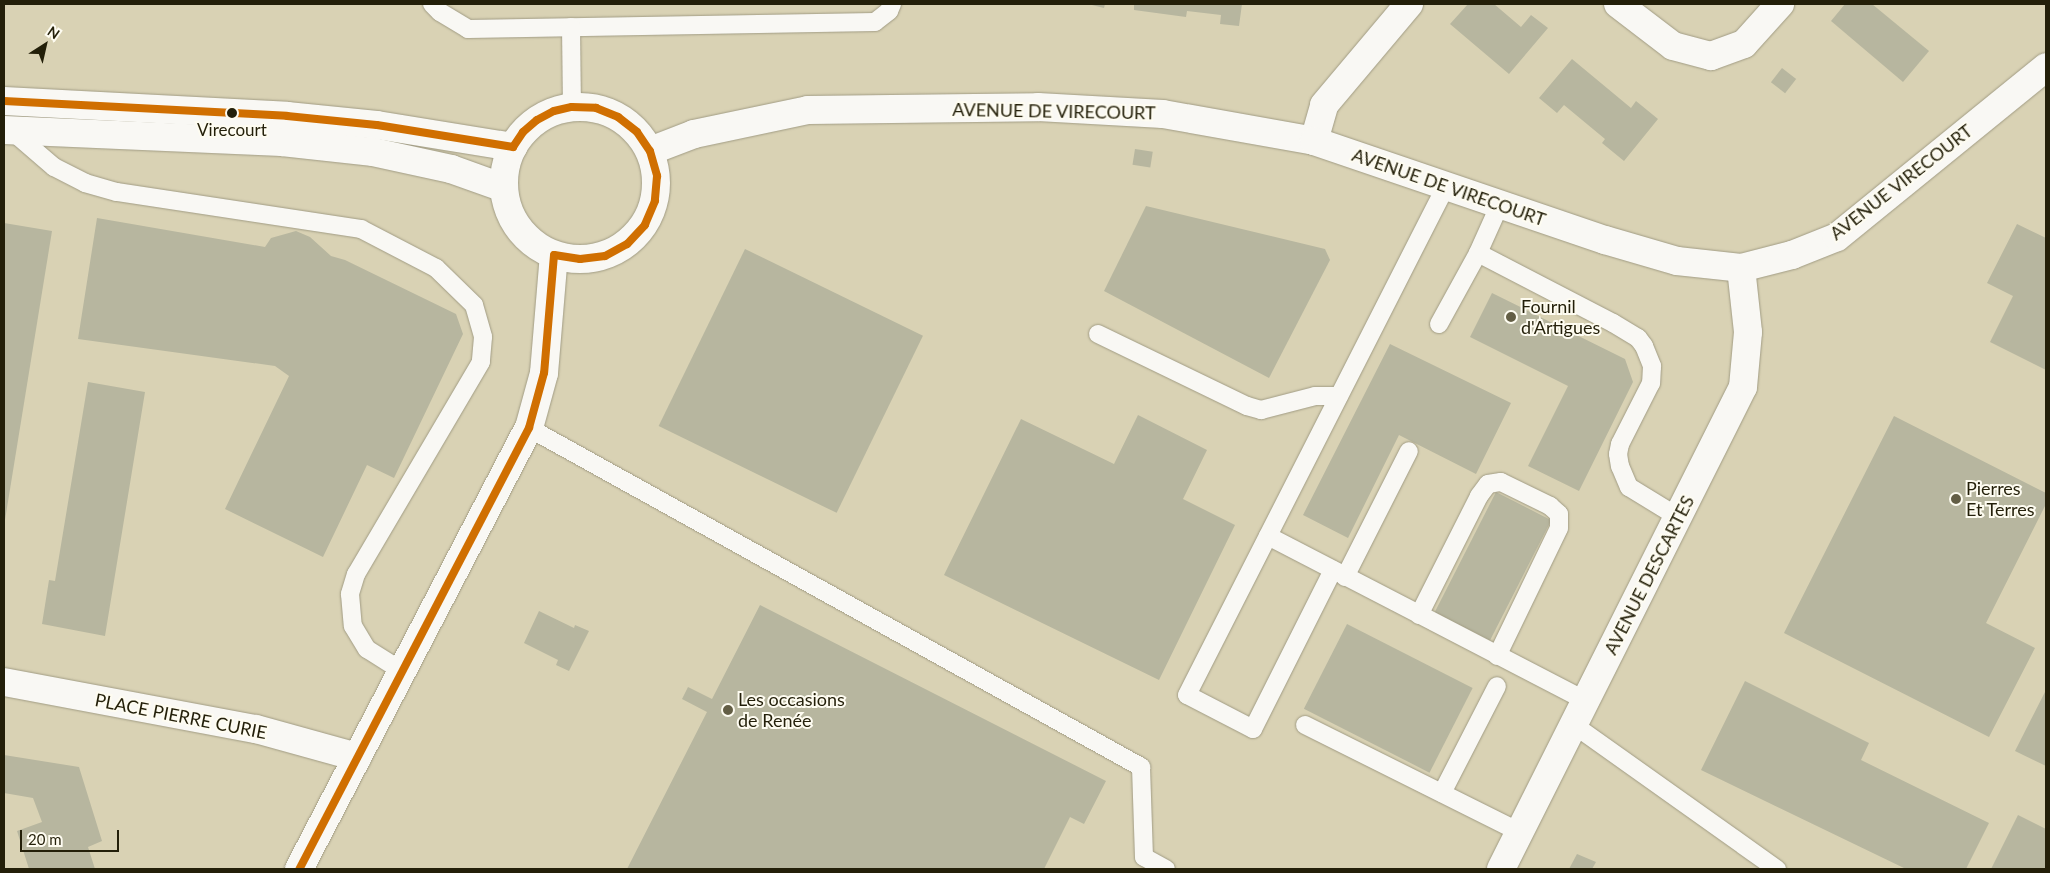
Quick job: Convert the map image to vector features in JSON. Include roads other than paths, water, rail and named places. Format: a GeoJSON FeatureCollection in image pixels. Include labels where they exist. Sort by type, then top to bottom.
{"type":"FeatureCollection","features":[{"type":"Feature","properties":{"kind":"street"},"geometry":{"type":"LineString","coordinates":[[1314,141],[1324,104],[1409,4]]}},
{"type":"Feature","properties":{"kind":"street"},"geometry":{"type":"LineString","coordinates":[[1618,4],[1673,46],[1711,56],[1744,44],[1780,4]]}},
{"type":"Feature","properties":{"kind":"street","name":"AVENUE VIRECOURT"},"geometry":{"type":"LineString","coordinates":[[1741,268],[1792,255],[1837,237],[2046,67]]}},
{"type":"Feature","properties":{"kind":"street"},"geometry":{"type":"LineString","coordinates":[[4,101],[287,116],[377,125],[512,147]]}},
{"type":"Feature","properties":{"kind":"street"},"geometry":{"type":"LineString","coordinates":[[572,107],[596,108],[618,117],[637,132],[650,151],[657,176],[655,202],[645,225],[627,244],[605,256],[580,259],[554,255],[529,240],[511,216],[504,188],[505,167],[512,147],[523,132],[537,120],[554,111],[572,107]]}},
{"type":"Feature","properties":{"kind":"street","name":"AVENUE DE VIRECOURT"},"geometry":{"type":"LineString","coordinates":[[650,151],[694,134],[808,110],[1038,107],[1163,114],[1314,141],[1677,262],[1741,268]]}},
{"type":"Feature","properties":{"kind":"street"},"geometry":{"type":"LineString","coordinates":[[8,130],[282,142],[373,152],[451,170],[504,188]]}},
{"type":"Feature","properties":{"kind":"street"},"geometry":{"type":"LineString","coordinates":[[299,869],[529,428],[544,373],[554,255]]}},
{"type":"Feature","properties":{"kind":"street","name":"AVENUE DESCARTES"},"geometry":{"type":"LineString","coordinates":[[1507,865],[1520,832],[1743,387],[1748,332],[1741,268]]}},
{"type":"Feature","properties":{"kind":"street","name":"PLACE PIERRE CURIE"},"geometry":{"type":"LineString","coordinates":[[4,682],[256,729],[357,757]]}},
{"type":"Feature","properties":{"kind":"lane"},"geometry":{"type":"LineString","coordinates":[[432,4],[440,12],[468,29],[875,22],[889,11],[892,4]]}},
{"type":"Feature","properties":{"kind":"lane"},"geometry":{"type":"LineString","coordinates":[[571,28],[572,107]]}},
{"type":"Feature","properties":{"kind":"lane"},"geometry":{"type":"LineString","coordinates":[[8,130],[54,167],[85,183],[117,192],[362,230],[436,268],[474,305],[483,337],[481,362],[356,574],[350,594],[353,626],[367,649],[402,671]]}},
{"type":"Feature","properties":{"kind":"lane"},"geometry":{"type":"LineString","coordinates":[[1408,451],[1253,729],[1187,696],[1446,186]]}},
{"type":"Feature","properties":{"kind":"lane"},"geometry":{"type":"LineString","coordinates":[[1439,324],[1478,253],[1500,204]]}},
{"type":"Feature","properties":{"kind":"lane"},"geometry":{"type":"LineString","coordinates":[[1478,253],[1613,323],[1638,338],[1644,346],[1652,366],[1651,383],[1620,444],[1618,454],[1620,466],[1626,481],[1634,490],[1678,517]]}},
{"type":"Feature","properties":{"kind":"lane"},"geometry":{"type":"LineString","coordinates":[[1098,334],[1254,408],[1269,409],[1315,396],[1339,396]]}},
{"type":"Feature","properties":{"kind":"lane"},"geometry":{"type":"LineString","coordinates":[[529,428],[1141,768],[1144,857],[1166,869]]}},
{"type":"Feature","properties":{"kind":"lane"},"geometry":{"type":"LineString","coordinates":[[1419,615],[1479,496],[1488,484],[1501,482],[1550,506],[1559,514],[1560,528],[1497,656]]}},
{"type":"Feature","properties":{"kind":"lane"},"geometry":{"type":"LineString","coordinates":[[1268,536],[1497,656],[1580,713],[1776,869]]}},
{"type":"Feature","properties":{"kind":"lane"},"geometry":{"type":"LineString","coordinates":[[1442,793],[1497,686]]}},
{"type":"Feature","properties":{"kind":"lane"},"geometry":{"type":"LineString","coordinates":[[1305,725],[1520,832]]}},
{"type":"Feature","properties":{"kind":"place","name":"Virecourt"},"geometry":{"type":"Point","coordinates":[232,113]}},
{"type":"Feature","properties":{"kind":"place","name":"Fournil d'Artigues"},"geometry":{"type":"Point","coordinates":[1511,317]}},
{"type":"Feature","properties":{"kind":"place","name":"Pierres Et Terres"},"geometry":{"type":"Point","coordinates":[1956,499]}},
{"type":"Feature","properties":{"kind":"place","name":"Les occasions de Renée"},"geometry":{"type":"Point","coordinates":[728,710]}}]}
